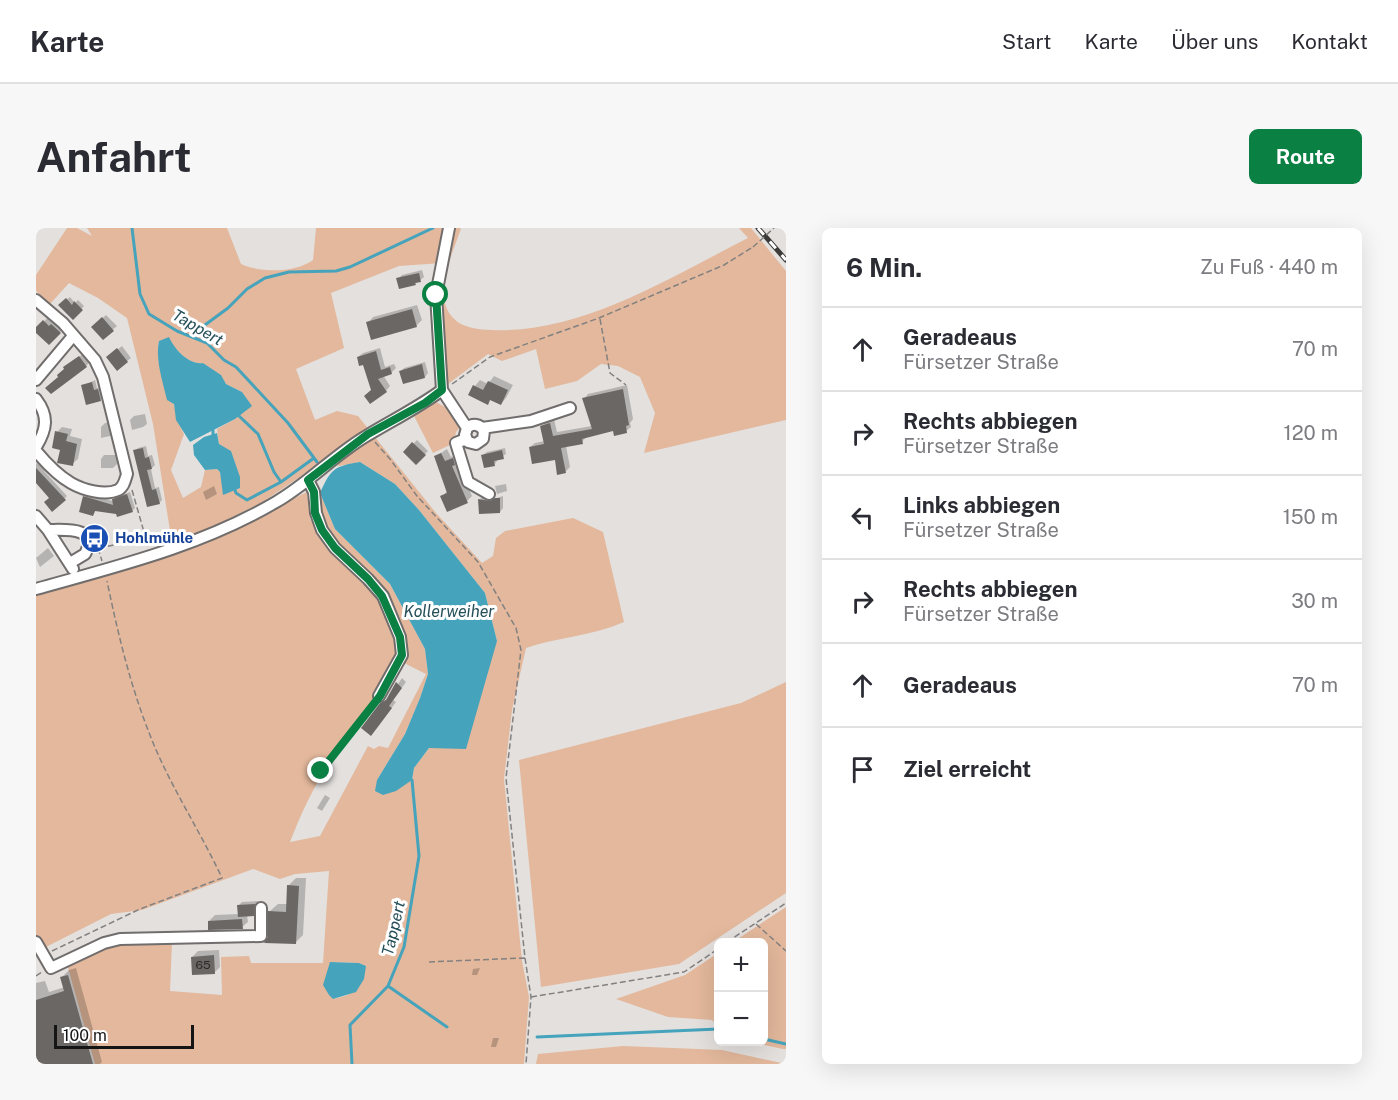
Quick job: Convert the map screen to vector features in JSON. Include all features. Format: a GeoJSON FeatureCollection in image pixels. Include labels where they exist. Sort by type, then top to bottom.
{"type":"FeatureCollection","features":[{"type":"Feature","properties":{"kind":"street"},"geometry":{"type":"LineString","coordinates":[[449,228],[436,295],[442,390],[472,444],[479,443],[484,434],[482,428]]}},
{"type":"Feature","properties":{"kind":"street"},"geometry":{"type":"LineString","coordinates":[[36,399],[44,409],[47,420],[36,449],[50,467],[71,483],[84,489],[109,492],[119,490],[127,474],[103,377],[95,360],[63,323],[40,303]]}},
{"type":"Feature","properties":{"kind":"street"},"geometry":{"type":"LineString","coordinates":[[36,380],[72,336]]}},
{"type":"Feature","properties":{"kind":"street"},"geometry":{"type":"LineString","coordinates":[[36,589],[153,556],[248,517],[279,500],[308,480],[368,434],[425,403],[442,390]]}},
{"type":"Feature","properties":{"kind":"street"},"geometry":{"type":"LineString","coordinates":[[489,494],[468,482],[456,443],[474,425],[482,428],[531,421],[570,408]]}},
{"type":"Feature","properties":{"kind":"street"},"geometry":{"type":"LineString","coordinates":[[308,480],[314,492],[315,513],[322,530],[335,548],[368,579],[382,596],[400,637],[402,655],[380,696]]}},
{"type":"Feature","properties":{"kind":"street"},"geometry":{"type":"LineString","coordinates":[[36,516],[48,530],[77,577]]}},
{"type":"Feature","properties":{"kind":"street"},"geometry":{"type":"LineString","coordinates":[[48,530],[75,529],[86,537],[88,543],[85,554],[70,563]]}},
{"type":"Feature","properties":{"kind":"street"},"geometry":{"type":"LineString","coordinates":[[36,942],[51,968],[104,942],[120,939],[261,936],[261,908]]}},
{"type":"Feature","properties":{"kind":"path"},"geometry":{"type":"LineString","coordinates":[[442,390],[490,357],[599,318],[724,265],[753,247],[774,228]]}},
{"type":"Feature","properties":{"kind":"path"},"geometry":{"type":"LineString","coordinates":[[599,318],[610,374],[626,385]]}},
{"type":"Feature","properties":{"kind":"path"},"geometry":{"type":"LineString","coordinates":[[368,434],[417,496],[478,562],[516,628],[521,650],[506,778],[531,997],[526,1064]]}},
{"type":"Feature","properties":{"kind":"path"},"geometry":{"type":"LineString","coordinates":[[124,484],[133,491],[145,538],[153,556]]}},
{"type":"Feature","properties":{"kind":"path"},"geometry":{"type":"LineString","coordinates":[[98,548],[145,538]]}},
{"type":"Feature","properties":{"kind":"path"},"geometry":{"type":"LineString","coordinates":[[44,955],[140,909],[222,878],[157,752],[136,696],[116,624],[105,570]]}},
{"type":"Feature","properties":{"kind":"path"},"geometry":{"type":"LineString","coordinates":[[321,771],[380,696]]}},
{"type":"Feature","properties":{"kind":"path"},"geometry":{"type":"LineString","coordinates":[[733,938],[786,903]]}},
{"type":"Feature","properties":{"kind":"path"},"geometry":{"type":"LineString","coordinates":[[755,924],[786,951]]}},
{"type":"Feature","properties":{"kind":"path"},"geometry":{"type":"LineString","coordinates":[[531,997],[684,972],[714,952]]}},
{"type":"Feature","properties":{"kind":"path"},"geometry":{"type":"LineString","coordinates":[[428,962],[525,958]]}},
{"type":"Feature","properties":{"kind":"shaded area"},"geometry":{"type":"Polygon","coordinates":[[[67,228],[77,228],[92,236],[87,228],[227,228],[241,264],[258,269],[278,270],[297,267],[313,260],[316,228],[461,228],[444,279],[445,304],[453,318],[459,323],[492,330],[525,329],[559,323],[624,300],[748,238],[739,228],[751,228],[786,271],[786,420],[644,453],[655,413],[640,377],[618,366],[601,364],[577,381],[545,389],[536,349],[502,361],[488,354],[448,384],[443,377],[437,305],[442,263],[399,266],[331,293],[344,348],[296,369],[315,420],[337,411],[358,416],[436,513],[482,563],[493,556],[496,538],[505,531],[573,518],[603,532],[624,622],[526,648],[512,710],[504,779],[522,961],[529,997],[524,1064],[95,1064],[67,964],[123,941],[172,942],[170,991],[222,995],[221,957],[249,956],[251,963],[323,963],[329,871],[295,874],[280,879],[253,869],[142,910],[111,914],[36,952],[36,593],[230,530],[307,492],[310,519],[322,538],[377,597],[404,661],[407,653],[402,627],[384,594],[324,527],[318,511],[320,493],[335,529],[390,584],[425,649],[428,674],[420,698],[405,734],[377,780],[412,780],[414,768],[497,641],[485,593],[419,510],[395,484],[360,462],[339,466],[325,460],[261,503],[208,529],[172,543],[153,424],[127,318],[98,298],[69,283],[50,304],[36,291],[36,275],[67,228]],[[169,338],[159,341],[158,349],[163,372],[184,434],[171,470],[183,498],[201,487],[205,470],[217,469],[220,472],[224,494],[240,488],[219,444],[217,429],[235,419],[242,392],[226,384],[220,375],[203,363],[193,362],[183,356],[169,338]],[[404,663],[323,773],[307,802],[290,842],[320,836],[368,746],[374,749],[379,746],[388,748],[426,674],[404,663]],[[330,962],[334,999],[348,995],[366,966],[359,963],[330,962]]]}},
{"type":"Feature","properties":{"kind":"shaded area"},"geometry":{"type":"Polygon","coordinates":[[[434,401],[447,408],[461,426],[456,432],[454,443],[433,453],[414,416],[434,401]]]}},
{"type":"Feature","properties":{"kind":"shaded area"},"geometry":{"type":"Polygon","coordinates":[[[786,682],[786,893],[718,938],[714,938],[714,941],[679,964],[541,987],[519,760],[741,703],[786,682]]]}},
{"type":"Feature","properties":{"kind":"shaded area"},"geometry":{"type":"Polygon","coordinates":[[[786,907],[786,1049],[768,1046],[768,938],[739,938],[786,907]]]}},
{"type":"Feature","properties":{"kind":"shaded area"},"geometry":{"type":"Polygon","coordinates":[[[714,956],[714,1022],[712,1020],[668,1017],[616,999],[685,975],[714,956]]]}},
{"type":"Feature","properties":{"kind":"shaded area"},"geometry":{"type":"Polygon","coordinates":[[[623,1046],[722,1050],[786,1064],[536,1064],[538,1054],[623,1046]]]}},
{"type":"Feature","properties":{"kind":"water"},"geometry":{"type":"Polygon","coordinates":[[[169,337],[183,356],[193,362],[203,363],[221,375],[226,384],[242,392],[252,406],[235,419],[190,442],[176,420],[174,404],[167,400],[160,371],[159,341],[169,337]]]}},
{"type":"Feature","properties":{"kind":"water"},"geometry":{"type":"Polygon","coordinates":[[[217,433],[219,444],[231,451],[240,477],[240,488],[223,495],[220,472],[217,469],[205,470],[194,455],[193,445],[204,437],[217,433]]]}},
{"type":"Feature","properties":{"kind":"water","name":"Kollerweiher"},"geometry":{"type":"Polygon","coordinates":[[[360,462],[395,484],[419,510],[485,593],[497,641],[466,749],[429,748],[414,768],[412,780],[396,791],[383,795],[375,791],[377,780],[405,734],[428,674],[425,649],[390,584],[335,529],[320,493],[334,470],[344,465],[360,462]]]}},
{"type":"Feature","properties":{"kind":"water"},"geometry":{"type":"Polygon","coordinates":[[[330,962],[359,963],[366,966],[364,979],[356,992],[333,999],[329,995],[323,985],[330,962]]]}},
{"type":"Feature","properties":{"kind":"building"},"geometry":{"type":"Polygon","coordinates":[[[419,273],[421,282],[399,289],[396,278],[419,273]]]}},
{"type":"Feature","properties":{"kind":"building"},"geometry":{"type":"Polygon","coordinates":[[[66,298],[72,305],[74,301],[83,310],[73,320],[58,305],[66,298]]]}},
{"type":"Feature","properties":{"kind":"building"},"geometry":{"type":"Polygon","coordinates":[[[412,309],[417,327],[371,340],[366,322],[412,309]]]}},
{"type":"Feature","properties":{"kind":"building"},"geometry":{"type":"Polygon","coordinates":[[[102,317],[114,331],[103,340],[91,327],[102,317]]]}},
{"type":"Feature","properties":{"kind":"building"},"geometry":{"type":"Polygon","coordinates":[[[43,320],[61,333],[49,345],[36,333],[36,327],[43,320]]]}},
{"type":"Feature","properties":{"kind":"building"},"geometry":{"type":"Polygon","coordinates":[[[117,348],[128,362],[117,371],[106,357],[117,348]]]}},
{"type":"Feature","properties":{"kind":"building"},"geometry":{"type":"Polygon","coordinates":[[[376,351],[381,370],[390,367],[392,374],[378,379],[387,392],[370,404],[364,396],[371,390],[363,365],[359,366],[357,357],[376,351]]]}},
{"type":"Feature","properties":{"kind":"building"},"geometry":{"type":"Polygon","coordinates":[[[79,356],[87,367],[51,394],[45,388],[58,377],[63,367],[79,356]]]}},
{"type":"Feature","properties":{"kind":"building"},"geometry":{"type":"Polygon","coordinates":[[[422,364],[425,378],[403,384],[399,371],[422,364]]]}},
{"type":"Feature","properties":{"kind":"building"},"geometry":{"type":"Polygon","coordinates":[[[488,381],[508,390],[501,405],[490,400],[488,405],[468,395],[473,385],[483,390],[488,381]]]}},
{"type":"Feature","properties":{"kind":"building"},"geometry":{"type":"Polygon","coordinates":[[[92,382],[94,390],[98,389],[101,401],[86,405],[81,385],[92,382]]]}},
{"type":"Feature","properties":{"kind":"building"},"geometry":{"type":"Polygon","coordinates":[[[623,389],[629,425],[626,426],[627,433],[614,436],[613,431],[582,439],[583,444],[561,448],[566,473],[557,475],[555,460],[532,464],[529,447],[544,444],[540,426],[550,423],[553,436],[592,429],[582,398],[623,389]]]}},
{"type":"Feature","properties":{"kind":"building"},"geometry":{"type":"Polygon","coordinates":[[[55,431],[68,434],[66,441],[77,444],[73,466],[57,463],[60,450],[52,448],[55,431]]]}},
{"type":"Feature","properties":{"kind":"building"},"geometry":{"type":"Polygon","coordinates":[[[412,442],[426,455],[416,465],[403,452],[412,442]]]}},
{"type":"Feature","properties":{"kind":"building"},"geometry":{"type":"Polygon","coordinates":[[[143,448],[145,458],[149,457],[152,469],[147,470],[152,490],[156,489],[160,504],[147,507],[133,450],[143,448]]]}},
{"type":"Feature","properties":{"kind":"building"},"geometry":{"type":"Polygon","coordinates":[[[502,450],[504,459],[494,461],[495,466],[484,468],[481,455],[502,450]]]}},
{"type":"Feature","properties":{"kind":"building"},"geometry":{"type":"Polygon","coordinates":[[[441,453],[445,461],[453,458],[455,465],[452,466],[468,503],[447,512],[440,496],[447,493],[434,456],[441,453]]]}},
{"type":"Feature","properties":{"kind":"building"},"geometry":{"type":"Polygon","coordinates":[[[36,468],[66,500],[52,512],[44,502],[49,498],[36,483],[36,468]]]}},
{"type":"Feature","properties":{"kind":"building"},"geometry":{"type":"Polygon","coordinates":[[[127,494],[133,512],[117,517],[116,514],[95,511],[93,516],[79,512],[83,496],[113,505],[112,499],[127,494]]]}},
{"type":"Feature","properties":{"kind":"building"},"geometry":{"type":"Polygon","coordinates":[[[500,498],[500,513],[479,514],[478,499],[490,501],[500,498]]]}},
{"type":"Feature","properties":{"kind":"building"},"geometry":{"type":"Polygon","coordinates":[[[396,682],[402,688],[389,706],[392,708],[371,736],[361,728],[380,703],[386,700],[396,682]]]}},
{"type":"Feature","properties":{"kind":"building"},"geometry":{"type":"Polygon","coordinates":[[[287,885],[299,886],[296,944],[264,943],[268,937],[268,911],[286,912],[287,885]]]}},
{"type":"Feature","properties":{"kind":"building"},"geometry":{"type":"Polygon","coordinates":[[[255,904],[254,916],[238,917],[237,905],[255,904]]]}},
{"type":"Feature","properties":{"kind":"building"},"geometry":{"type":"Polygon","coordinates":[[[242,919],[243,929],[208,930],[208,921],[242,919]]]}},
{"type":"Feature","properties":{"kind":"building"},"geometry":{"type":"Polygon","coordinates":[[[214,955],[215,974],[192,975],[191,957],[214,955]]]}},
{"type":"Feature","properties":{"kind":"building"},"geometry":{"type":"Polygon","coordinates":[[[68,975],[93,1064],[36,1064],[36,1000],[64,991],[60,977],[68,975]]]}},
{"type":"Feature","properties":{"kind":"waterway","name":"Tappert"},"geometry":{"type":"LineString","coordinates":[[132,228],[140,294],[149,314],[177,331],[207,343],[224,360],[236,367],[288,423],[317,462]]}},
{"type":"Feature","properties":{"kind":"waterway"},"geometry":{"type":"LineString","coordinates":[[190,336],[228,308],[247,289],[265,278],[289,272],[336,271],[350,267],[433,228]]}},
{"type":"Feature","properties":{"kind":"waterway","name":"Tappert"},"geometry":{"type":"LineString","coordinates":[[239,416],[258,434],[274,472],[281,482],[314,458]]}},
{"type":"Feature","properties":{"kind":"waterway"},"geometry":{"type":"LineString","coordinates":[[235,490],[247,500],[281,482]]}},
{"type":"Feature","properties":{"kind":"waterway","name":"Tappert"},"geometry":{"type":"LineString","coordinates":[[352,1064],[350,1025],[388,986],[404,947],[419,856],[412,780]]}},
{"type":"Feature","properties":{"kind":"waterway"},"geometry":{"type":"LineString","coordinates":[[388,986],[447,1027]]}},
{"type":"Feature","properties":{"kind":"waterway"},"geometry":{"type":"LineString","coordinates":[[537,1037],[714,1029]]}},
{"type":"Feature","properties":{"kind":"waterway"},"geometry":{"type":"LineString","coordinates":[[768,1040],[786,1044]]}},
{"type":"Feature","properties":{"kind":"railway"},"geometry":{"type":"LineString","coordinates":[[758,228],[786,260]]}},
{"type":"Feature","properties":{"kind":"place","name":"Hohlmühle"},"geometry":{"type":"Point","coordinates":[94,538]}},
{"type":"Feature","properties":{"kind":"route"},"geometry":{"type":"LineString","coordinates":[[321,771],[380,696],[402,655],[400,637],[382,596],[368,579],[335,548],[322,530],[315,513],[314,492],[308,480],[368,434],[425,403],[442,390],[436,295]]}}]}
